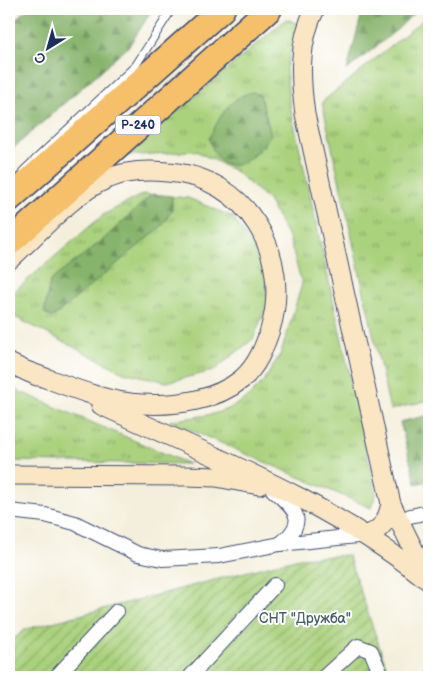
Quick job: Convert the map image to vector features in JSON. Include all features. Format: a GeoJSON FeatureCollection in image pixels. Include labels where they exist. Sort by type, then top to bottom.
{"type":"FeatureCollection","features":[{"type":"Feature","properties":{"kind":"highway","name":"Р-240"},"geometry":{"type":"LineString","coordinates":[[12,190],[222,9]]}},
{"type":"Feature","properties":{"kind":"highway","name":"Р-240"},"geometry":{"type":"LineString","coordinates":[[9,243],[270,9]]}},
{"type":"Feature","properties":{"kind":"main road"},"geometry":{"type":"LineString","coordinates":[[314,9],[309,20],[303,48],[300,80],[305,114],[391,504],[429,581]]}},
{"type":"Feature","properties":{"kind":"main road"},"geometry":{"type":"LineString","coordinates":[[9,260],[95,184],[126,173],[156,171],[174,172],[202,179],[215,185],[238,201],[249,213],[265,239],[274,268],[274,313],[257,361],[234,385],[210,397],[179,403],[125,403],[26,371]]}},
{"type":"Feature","properties":{"kind":"main road"},"geometry":{"type":"LineString","coordinates":[[9,363],[297,494],[368,535],[429,581]]}},
{"type":"Feature","properties":{"kind":"main road"},"geometry":{"type":"LineString","coordinates":[[9,475],[186,476],[216,478],[297,494]]}},
{"type":"Feature","properties":{"kind":"main road"},"geometry":{"type":"LineString","coordinates":[[368,535],[378,530],[387,521],[391,504]]}},
{"type":"Feature","properties":{"kind":"street"},"geometry":{"type":"LineString","coordinates":[[269,487],[289,504],[296,517],[297,526],[292,534],[280,544]]}},
{"type":"Feature","properties":{"kind":"street"},"geometry":{"type":"LineString","coordinates":[[9,510],[45,515],[75,523],[138,554],[162,559],[219,556],[280,544],[368,535]]}},
{"type":"Feature","properties":{"kind":"street"},"geometry":{"type":"LineString","coordinates":[[410,516],[429,512]]}},
{"type":"Feature","properties":{"kind":"street"},"geometry":{"type":"LineString","coordinates":[[190,677],[275,584]]}},
{"type":"Feature","properties":{"kind":"street"},"geometry":{"type":"LineString","coordinates":[[56,677],[117,610]]}},
{"type":"Feature","properties":{"kind":"street"},"geometry":{"type":"LineString","coordinates":[[324,677],[358,646],[371,651],[382,677]]}},
{"type":"Feature","properties":{"kind":"lane"},"geometry":{"type":"LineString","coordinates":[[12,190],[32,161],[136,65],[172,9]]}},
{"type":"Feature","properties":{"kind":"green space"},"geometry":{"type":"Polygon","coordinates":[[[28,9],[153,9],[129,46],[9,152],[9,24],[28,9]]]}},
{"type":"Feature","properties":{"kind":"green space"},"geometry":{"type":"Polygon","coordinates":[[[363,9],[418,9],[398,29],[347,70],[363,9]]]}},
{"type":"Feature","properties":{"kind":"green space"},"geometry":{"type":"Polygon","coordinates":[[[429,15],[429,400],[390,410],[322,102],[429,15]]]}},
{"type":"Feature","properties":{"kind":"green space"},"geometry":{"type":"Polygon","coordinates":[[[286,19],[299,24],[286,68],[289,101],[376,494],[371,508],[170,421],[213,414],[231,408],[247,398],[264,381],[281,353],[302,284],[289,238],[268,200],[235,171],[196,151],[125,156],[286,19]]]}},
{"type":"Feature","properties":{"kind":"green space"},"geometry":{"type":"Polygon","coordinates":[[[253,92],[260,95],[271,134],[256,153],[247,160],[230,165],[222,161],[215,153],[209,139],[216,124],[231,103],[245,94],[253,92]]]}},
{"type":"Feature","properties":{"kind":"green space"},"geometry":{"type":"Polygon","coordinates":[[[143,194],[188,198],[233,217],[265,266],[268,303],[253,339],[213,371],[167,382],[123,372],[9,314],[9,296],[103,215],[143,194]]]}},
{"type":"Feature","properties":{"kind":"green space"},"geometry":{"type":"Polygon","coordinates":[[[152,194],[172,196],[172,210],[162,226],[52,318],[44,312],[50,281],[104,239],[152,194]]]}},
{"type":"Feature","properties":{"kind":"green space"},"geometry":{"type":"Polygon","coordinates":[[[9,387],[189,464],[9,461],[9,387]]]}},
{"type":"Feature","properties":{"kind":"green space"},"geometry":{"type":"Polygon","coordinates":[[[429,415],[429,481],[416,484],[400,422],[429,415]]]}},
{"type":"Feature","properties":{"kind":"green space","name":"СНТ \"Дружба\""},"geometry":{"type":"Polygon","coordinates":[[[348,555],[390,677],[9,677],[9,643],[26,629],[299,558],[348,555]]]}}]}
